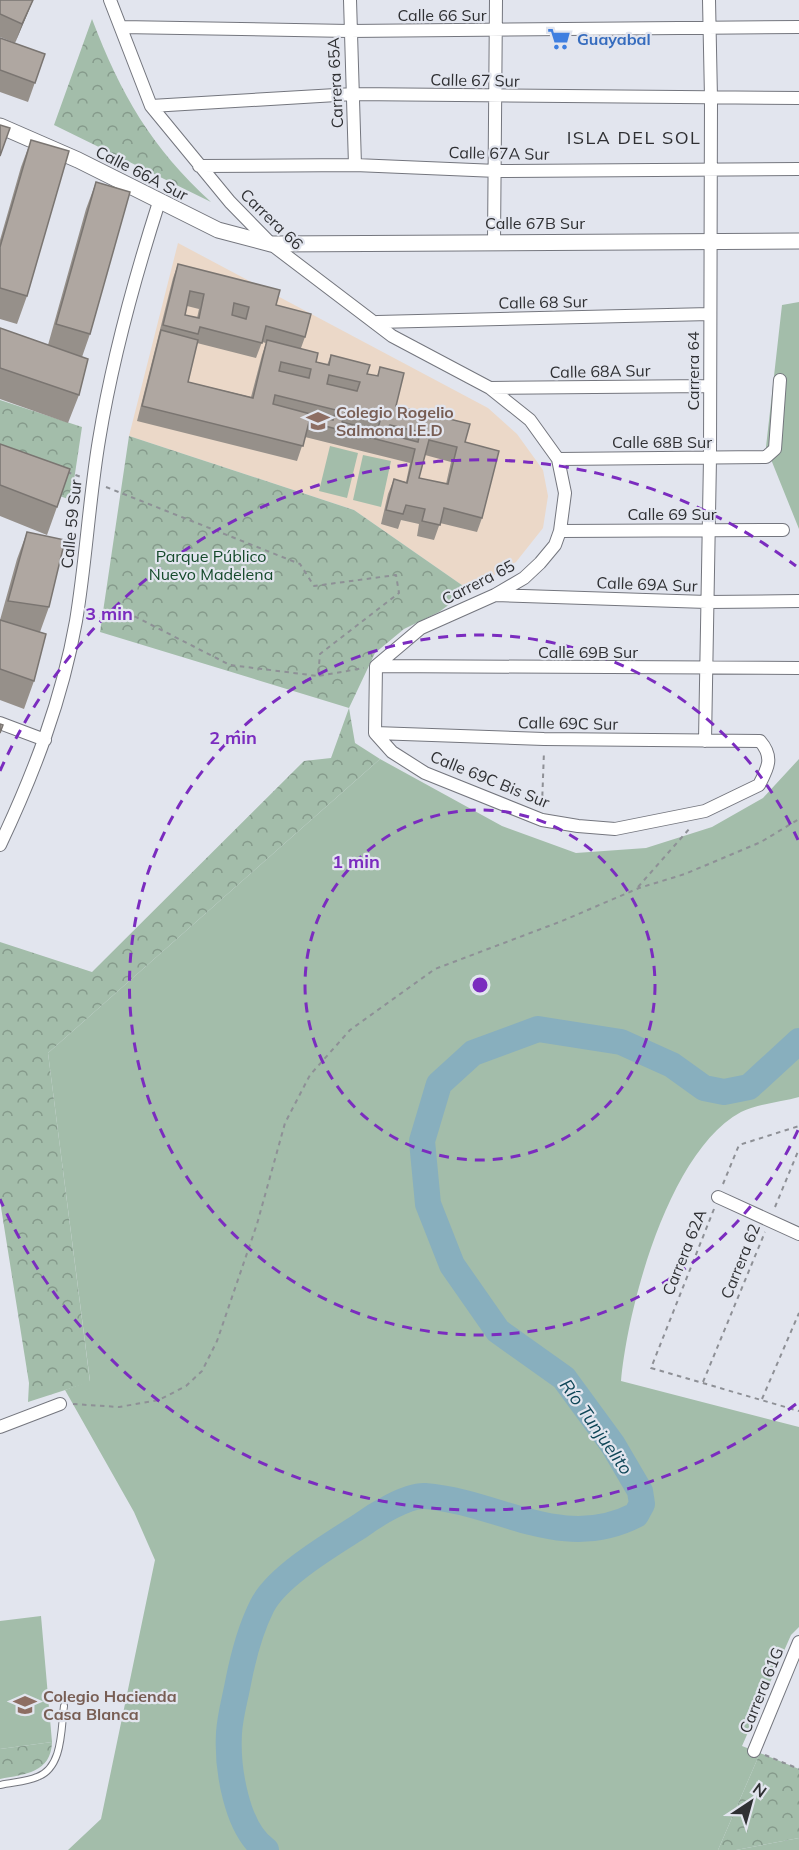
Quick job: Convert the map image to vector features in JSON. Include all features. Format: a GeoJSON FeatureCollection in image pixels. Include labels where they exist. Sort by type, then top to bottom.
{"type":"FeatureCollection","features":[{"type":"Feature","properties":{"kind":"street","name":"Carrera 66"},"geometry":{"type":"LineString","coordinates":[[110,0],[151,106],[199,166],[271,244],[320,283],[418,351],[490,388]]}},
{"type":"Feature","properties":{"kind":"street","name":"Carrera 65A"},"geometry":{"type":"LineString","coordinates":[[350,0],[349,31],[355,165]]}},
{"type":"Feature","properties":{"kind":"street"},"geometry":{"type":"LineString","coordinates":[[494,241],[497,171],[496,0]]}},
{"type":"Feature","properties":{"kind":"street","name":"Carrera 64"},"geometry":{"type":"LineString","coordinates":[[705,741],[710,458],[709,0]]}},
{"type":"Feature","properties":{"kind":"street","name":"Calle 66 Sur"},"geometry":{"type":"LineString","coordinates":[[121,27],[349,31],[799,27]]}},
{"type":"Feature","properties":{"kind":"street","name":"Calle 67 Sur"},"geometry":{"type":"LineString","coordinates":[[151,106],[353,94],[495,98],[799,98]]}},
{"type":"Feature","properties":{"kind":"street","name":"Calle 66A Sur"},"geometry":{"type":"LineString","coordinates":[[0,126],[78,160],[159,202],[229,234],[271,244]]}},
{"type":"Feature","properties":{"kind":"street","name":"Calle 67A Sur"},"geometry":{"type":"LineString","coordinates":[[199,166],[355,165],[497,171],[799,169]]}},
{"type":"Feature","properties":{"kind":"street","name":"Calle 59 Sur"},"geometry":{"type":"LineString","coordinates":[[0,845],[45,740],[56,704],[75,623],[92,482],[110,383],[125,320],[159,202]]}},
{"type":"Feature","properties":{"kind":"street","name":"Calle 67B Sur"},"geometry":{"type":"LineString","coordinates":[[271,244],[799,241]]}},
{"type":"Feature","properties":{"kind":"street","name":"Calle 68 Sur"},"geometry":{"type":"LineString","coordinates":[[377,322],[710,314]]}},
{"type":"Feature","properties":{"kind":"street","name":"Calle 68B Sur"},"geometry":{"type":"LineString","coordinates":[[558,459],[766,457],[775,450],[780,380]]}},
{"type":"Feature","properties":{"kind":"street","name":"Calle 68A Sur"},"geometry":{"type":"LineString","coordinates":[[490,388],[709,386]]}},
{"type":"Feature","properties":{"kind":"street","name":"Carrera 65"},"geometry":{"type":"LineString","coordinates":[[376,666],[421,628],[495,595],[524,578],[555,545],[560,531],[565,494],[558,459],[530,420],[490,388]]}},
{"type":"Feature","properties":{"kind":"street","name":"Calle 69 Sur"},"geometry":{"type":"LineString","coordinates":[[560,531],[783,530]]}},
{"type":"Feature","properties":{"kind":"street","name":"Calle 69A Sur"},"geometry":{"type":"LineString","coordinates":[[495,595],[707,602],[799,601]]}},
{"type":"Feature","properties":{"kind":"street"},"geometry":{"type":"LineString","coordinates":[[375,733],[376,666]]}},
{"type":"Feature","properties":{"kind":"street","name":"Calle 69B Sur"},"geometry":{"type":"LineString","coordinates":[[376,666],[799,668]]}},
{"type":"Feature","properties":{"kind":"street"},"geometry":{"type":"LineString","coordinates":[[0,723],[45,740]]}},
{"type":"Feature","properties":{"kind":"street","name":"Calle 69C Sur"},"geometry":{"type":"LineString","coordinates":[[375,733],[544,739],[760,741]]}},
{"type":"Feature","properties":{"kind":"street","name":"Calle 69C Bis Sur"},"geometry":{"type":"LineString","coordinates":[[375,733],[392,752],[425,773],[542,820],[615,829],[705,811],[759,785],[769,767],[770,759],[760,741]]}},
{"type":"Feature","properties":{"kind":"street"},"geometry":{"type":"LineString","coordinates":[[718,1197],[799,1234]]}},
{"type":"Feature","properties":{"kind":"street"},"geometry":{"type":"LineString","coordinates":[[0,1427],[60,1404]]}},
{"type":"Feature","properties":{"kind":"street","name":"Carrera 61G"},"geometry":{"type":"LineString","coordinates":[[754,1751],[799,1642]]}},
{"type":"Feature","properties":{"kind":"lane"},"geometry":{"type":"LineString","coordinates":[[0,1785],[38,1777],[51,1768],[57,1754],[64,1706]]}},
{"type":"Feature","properties":{"kind":"path"},"geometry":{"type":"LineString","coordinates":[[62,470],[300,564],[314,586],[396,575],[399,593],[320,654],[318,676]]}},
{"type":"Feature","properties":{"kind":"path"},"geometry":{"type":"LineString","coordinates":[[75,623],[128,613],[230,665],[318,676],[376,666]]}},
{"type":"Feature","properties":{"kind":"path"},"geometry":{"type":"LineString","coordinates":[[542,820],[544,739]]}},
{"type":"Feature","properties":{"kind":"path"},"geometry":{"type":"LineString","coordinates":[[636,889],[705,811]]}},
{"type":"Feature","properties":{"kind":"path"},"geometry":{"type":"LineString","coordinates":[[60,1404],[119,1407],[159,1400],[186,1386],[202,1371],[217,1341],[257,1224],[285,1123],[310,1075],[350,1029],[435,969],[562,921],[636,889],[685,874],[761,842],[799,819]]}},
{"type":"Feature","properties":{"kind":"path","name":"Carrera 62A"},"geometry":{"type":"LineString","coordinates":[[702,1383],[651,1368],[739,1145],[799,1126]]}},
{"type":"Feature","properties":{"kind":"path","name":"Carrera 62"},"geometry":{"type":"LineString","coordinates":[[702,1383],[799,1149]]}},
{"type":"Feature","properties":{"kind":"path"},"geometry":{"type":"LineString","coordinates":[[762,1400],[799,1313]]}},
{"type":"Feature","properties":{"kind":"path"},"geometry":{"type":"LineString","coordinates":[[702,1383],[799,1411]]}},
{"type":"Feature","properties":{"kind":"path"},"geometry":{"type":"LineString","coordinates":[[754,1751],[799,1769]]}},
{"type":"Feature","properties":{"kind":"shaded area","name":"Colegio Rogelio Salmona I.E.D"},"geometry":{"type":"Polygon","coordinates":[[[178,243],[488,408],[517,434],[543,470],[548,496],[543,528],[516,562],[469,590],[354,510],[129,436],[178,243]]]}},
{"type":"Feature","properties":{"kind":"green space"},"geometry":{"type":"Polygon","coordinates":[[[92,19],[114,72],[140,118],[171,161],[211,202],[54,125],[92,19]]]}},
{"type":"Feature","properties":{"kind":"green space"},"geometry":{"type":"Polygon","coordinates":[[[799,302],[799,529],[766,447],[782,305],[799,302]]]}},
{"type":"Feature","properties":{"kind":"green space"},"geometry":{"type":"Polygon","coordinates":[[[0,400],[82,427],[71,500],[0,475],[0,400]]]}},
{"type":"Feature","properties":{"kind":"green space","name":"Parque Público Nuevo Madelena"},"geometry":{"type":"Polygon","coordinates":[[[129,436],[354,510],[469,590],[439,612],[404,629],[375,653],[349,708],[100,632],[129,436]]]}},
{"type":"Feature","properties":{"kind":"green space"},"geometry":{"type":"Polygon","coordinates":[[[330,446],[358,453],[347,498],[319,491],[330,446]]]}},
{"type":"Feature","properties":{"kind":"green space"},"geometry":{"type":"Polygon","coordinates":[[[363,455],[391,461],[381,507],[353,500],[363,455]]]}},
{"type":"Feature","properties":{"kind":"green space"},"geometry":{"type":"Polygon","coordinates":[[[349,708],[355,743],[380,759],[48,1053],[90,1382],[28,1402],[29,1383],[0,1201],[0,942],[92,972],[304,761],[331,758],[349,708]]]}},
{"type":"Feature","properties":{"kind":"green space"},"geometry":{"type":"Polygon","coordinates":[[[380,759],[502,826],[576,853],[646,848],[712,827],[763,798],[799,759],[799,1097],[741,1112],[715,1132],[693,1160],[673,1194],[643,1273],[625,1349],[621,1381],[799,1427],[799,1627],[791,1635],[742,1746],[760,1753],[718,1850],[68,1850],[101,1819],[155,1560],[134,1512],[65,1390],[90,1381],[48,1053],[380,759]]]}},
{"type":"Feature","properties":{"kind":"green space","name":"Colegio Hacienda Casa Blanca"},"geometry":{"type":"Polygon","coordinates":[[[41,1616],[52,1742],[0,1749],[0,1621],[41,1616]]]}},
{"type":"Feature","properties":{"kind":"green space"},"geometry":{"type":"Polygon","coordinates":[[[52,1742],[51,1752],[42,1766],[27,1773],[0,1779],[0,1749],[52,1742]]]}},
{"type":"Feature","properties":{"kind":"green space"},"geometry":{"type":"Polygon","coordinates":[[[760,1753],[799,1769],[799,1838],[736,1850],[718,1850],[760,1753]]]}},
{"type":"Feature","properties":{"kind":"green space"},"geometry":{"type":"Polygon","coordinates":[[[799,1838],[799,1850],[736,1850],[799,1838]]]}},
{"type":"Feature","properties":{"kind":"building"},"geometry":{"type":"Polygon","coordinates":[[[0,0],[33,0],[22,24],[0,14],[0,0]]]}},
{"type":"Feature","properties":{"kind":"building"},"geometry":{"type":"Polygon","coordinates":[[[0,38],[45,54],[35,83],[0,70],[0,38]]]}},
{"type":"Feature","properties":{"kind":"building"},"geometry":{"type":"Polygon","coordinates":[[[0,125],[10,128],[0,156],[0,125]]]}},
{"type":"Feature","properties":{"kind":"building"},"geometry":{"type":"Polygon","coordinates":[[[31,140],[69,151],[27,296],[0,288],[0,247],[31,140]]]}},
{"type":"Feature","properties":{"kind":"building"},"geometry":{"type":"Polygon","coordinates":[[[96,182],[130,192],[90,334],[56,324],[96,182]]]}},
{"type":"Feature","properties":{"kind":"building"},"geometry":{"type":"Polygon","coordinates":[[[178,264],[280,290],[276,305],[311,314],[305,337],[266,326],[262,343],[200,327],[198,334],[163,325],[178,264]],[[190,291],[185,315],[199,318],[204,294],[190,291]],[[234,303],[232,315],[246,319],[249,307],[234,303]]]}},
{"type":"Feature","properties":{"kind":"building"},"geometry":{"type":"Polygon","coordinates":[[[0,328],[88,359],[79,395],[0,368],[0,328]]]}},
{"type":"Feature","properties":{"kind":"building"},"geometry":{"type":"Polygon","coordinates":[[[161,330],[198,340],[188,382],[253,398],[267,340],[318,353],[316,362],[329,365],[331,355],[370,365],[367,374],[378,376],[380,367],[404,373],[396,406],[470,424],[465,442],[499,451],[482,518],[444,508],[440,525],[422,521],[425,509],[406,505],[403,514],[386,510],[394,479],[407,483],[415,449],[309,422],[303,446],[142,406],[161,330]],[[281,362],[279,371],[309,378],[311,369],[281,362]],[[329,375],[327,384],[357,391],[360,382],[329,375]],[[275,395],[273,404],[333,420],[336,410],[275,395]],[[345,413],[342,422],[377,431],[380,421],[345,413]],[[390,425],[387,434],[418,442],[420,432],[390,425]],[[429,440],[419,478],[448,484],[457,447],[429,440]]]}},
{"type":"Feature","properties":{"kind":"building"},"geometry":{"type":"Polygon","coordinates":[[[0,444],[70,469],[57,507],[0,485],[0,444]]]}},
{"type":"Feature","properties":{"kind":"building"},"geometry":{"type":"Polygon","coordinates":[[[27,532],[65,540],[49,607],[8,601],[27,532]]]}},
{"type":"Feature","properties":{"kind":"building"},"geometry":{"type":"Polygon","coordinates":[[[0,620],[46,634],[34,681],[0,669],[0,620]]]}},
{"type":"Feature","properties":{"kind":"waterway","name":"Río Tunjuelito"},"geometry":{"type":"LineString","coordinates":[[266,1850],[247,1828],[241,1813],[232,1779],[229,1733],[231,1714],[250,1634],[262,1606],[280,1583],[321,1551],[391,1506],[418,1497],[452,1500],[530,1522],[582,1529],[609,1525],[636,1515],[642,1504],[640,1491],[613,1445],[564,1378],[498,1331],[452,1265],[428,1204],[422,1141],[439,1084],[473,1053],[538,1029],[621,1042],[672,1065],[704,1088],[724,1092],[749,1087],[799,1041]]}},
{"type":"Feature","properties":{"kind":"place","name":"Guayabal"},"geometry":{"type":"Point","coordinates":[559,39]}},
{"type":"Feature","properties":{"kind":"place","name":"Colegio Rogelio Salmona I.E.D"},"geometry":{"type":"Point","coordinates":[318,421]}},
{"type":"Feature","properties":{"kind":"place","name":"Colegio Hacienda Casa Blanca"},"geometry":{"type":"Point","coordinates":[25,1705]}},
{"type":"Feature","properties":{"kind":"district","name":"ISLA DEL SOL"},"geometry":{"type":"Point","coordinates":[634,138]}}]}
